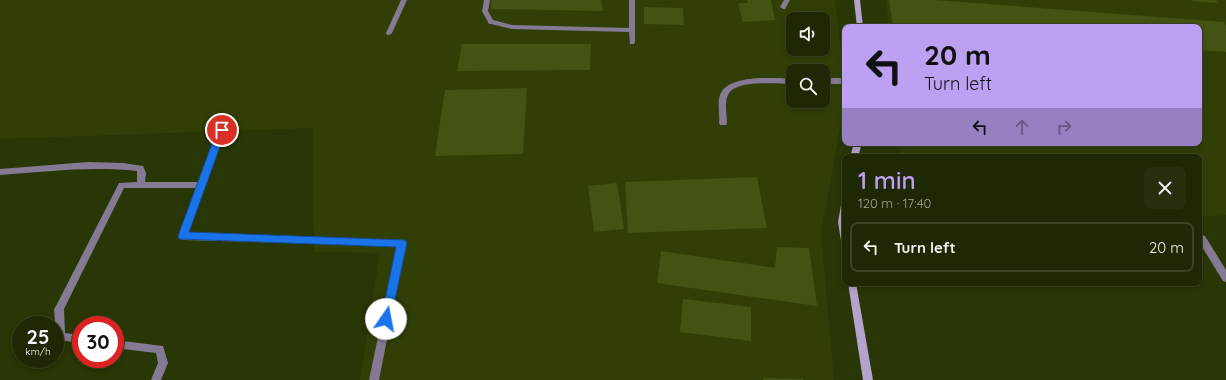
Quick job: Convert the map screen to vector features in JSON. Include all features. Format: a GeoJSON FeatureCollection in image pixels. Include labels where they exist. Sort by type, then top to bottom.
{"type":"FeatureCollection","features":[{"type":"Feature","properties":{"kind":"street"},"geometry":{"type":"LineString","coordinates":[[389,33],[404,0]]}},
{"type":"Feature","properties":{"kind":"street"},"geometry":{"type":"LineString","coordinates":[[487,0],[485,12],[491,22],[512,27],[632,30]]}},
{"type":"Feature","properties":{"kind":"street"},"geometry":{"type":"LineString","coordinates":[[632,0],[632,42]]}},
{"type":"Feature","properties":{"kind":"street"},"geometry":{"type":"LineString","coordinates":[[783,7],[787,0]]}},
{"type":"Feature","properties":{"kind":"street"},"geometry":{"type":"LineString","coordinates":[[857,0],[860,24]]}},
{"type":"Feature","properties":{"kind":"street"},"geometry":{"type":"LineString","coordinates":[[723,123],[724,95],[730,87],[740,82],[786,81]]}},
{"type":"Feature","properties":{"kind":"street"},"geometry":{"type":"LineString","coordinates":[[830,81],[842,81]]}},
{"type":"Feature","properties":{"kind":"street"},"geometry":{"type":"LineString","coordinates":[[222,130],[182,236],[402,243],[374,380]]}},
{"type":"Feature","properties":{"kind":"street"},"geometry":{"type":"LineString","coordinates":[[0,172],[105,165],[126,166],[140,168],[142,173],[140,185]]}},
{"type":"Feature","properties":{"kind":"street"},"geometry":{"type":"LineString","coordinates":[[72,338],[61,337],[59,309],[122,185],[201,185]]}},
{"type":"Feature","properties":{"kind":"street"},"geometry":{"type":"LineString","coordinates":[[1202,239],[1226,278]]}},
{"type":"Feature","properties":{"kind":"street"},"geometry":{"type":"LineString","coordinates":[[852,286],[868,380]]}},
{"type":"Feature","properties":{"kind":"street"},"geometry":{"type":"LineString","coordinates":[[124,345],[160,349],[163,363],[156,380]]}},
{"type":"Feature","properties":{"kind":"shaded area"},"geometry":{"type":"Polygon","coordinates":[[[0,0],[835,0],[842,57],[842,118],[821,233],[834,380],[360,380],[380,253],[314,252],[313,128],[0,139],[0,0]]]}},
{"type":"Feature","properties":{"kind":"shaded area"},"geometry":{"type":"Polygon","coordinates":[[[886,0],[1226,0],[1226,215],[1202,217],[1202,154],[900,154],[899,146],[1202,146],[1202,24],[889,24],[886,0]]]}},
{"type":"Feature","properties":{"kind":"building"},"geometry":{"type":"Polygon","coordinates":[[[491,0],[601,0],[603,11],[491,9],[491,0]]]}},
{"type":"Feature","properties":{"kind":"building"},"geometry":{"type":"Polygon","coordinates":[[[747,0],[771,0],[775,20],[743,22],[738,3],[748,3],[747,0]]]}},
{"type":"Feature","properties":{"kind":"building"},"geometry":{"type":"Polygon","coordinates":[[[889,0],[935,0],[1224,22],[1226,25],[1226,52],[1202,50],[1202,24],[893,24],[889,0]]]}},
{"type":"Feature","properties":{"kind":"building"},"geometry":{"type":"Polygon","coordinates":[[[1216,0],[1218,3],[1192,1],[1216,0]]]}},
{"type":"Feature","properties":{"kind":"building"},"geometry":{"type":"Polygon","coordinates":[[[644,7],[683,8],[684,25],[644,24],[644,7]]]}},
{"type":"Feature","properties":{"kind":"building"},"geometry":{"type":"Polygon","coordinates":[[[462,44],[591,44],[590,70],[457,71],[462,44]]]}},
{"type":"Feature","properties":{"kind":"building"},"geometry":{"type":"Polygon","coordinates":[[[527,88],[523,154],[435,156],[445,90],[527,88]]]}},
{"type":"Feature","properties":{"kind":"building"},"geometry":{"type":"Polygon","coordinates":[[[757,177],[767,228],[628,233],[625,182],[757,177]]]}},
{"type":"Feature","properties":{"kind":"building"},"geometry":{"type":"Polygon","coordinates":[[[617,183],[624,229],[594,232],[588,186],[617,183]]]}},
{"type":"Feature","properties":{"kind":"building"},"geometry":{"type":"Polygon","coordinates":[[[777,247],[809,248],[817,306],[657,283],[661,251],[775,268],[777,247]]]}},
{"type":"Feature","properties":{"kind":"building"},"geometry":{"type":"Polygon","coordinates":[[[683,299],[751,307],[751,341],[680,332],[683,299]]]}},
{"type":"Feature","properties":{"kind":"building"},"geometry":{"type":"Polygon","coordinates":[[[763,378],[803,379],[803,380],[763,380],[763,378]]]}},
{"type":"Feature","properties":{"kind":"route"},"geometry":{"type":"LineString","coordinates":[[222,130],[182,236],[402,243],[386,319]]}}]}
